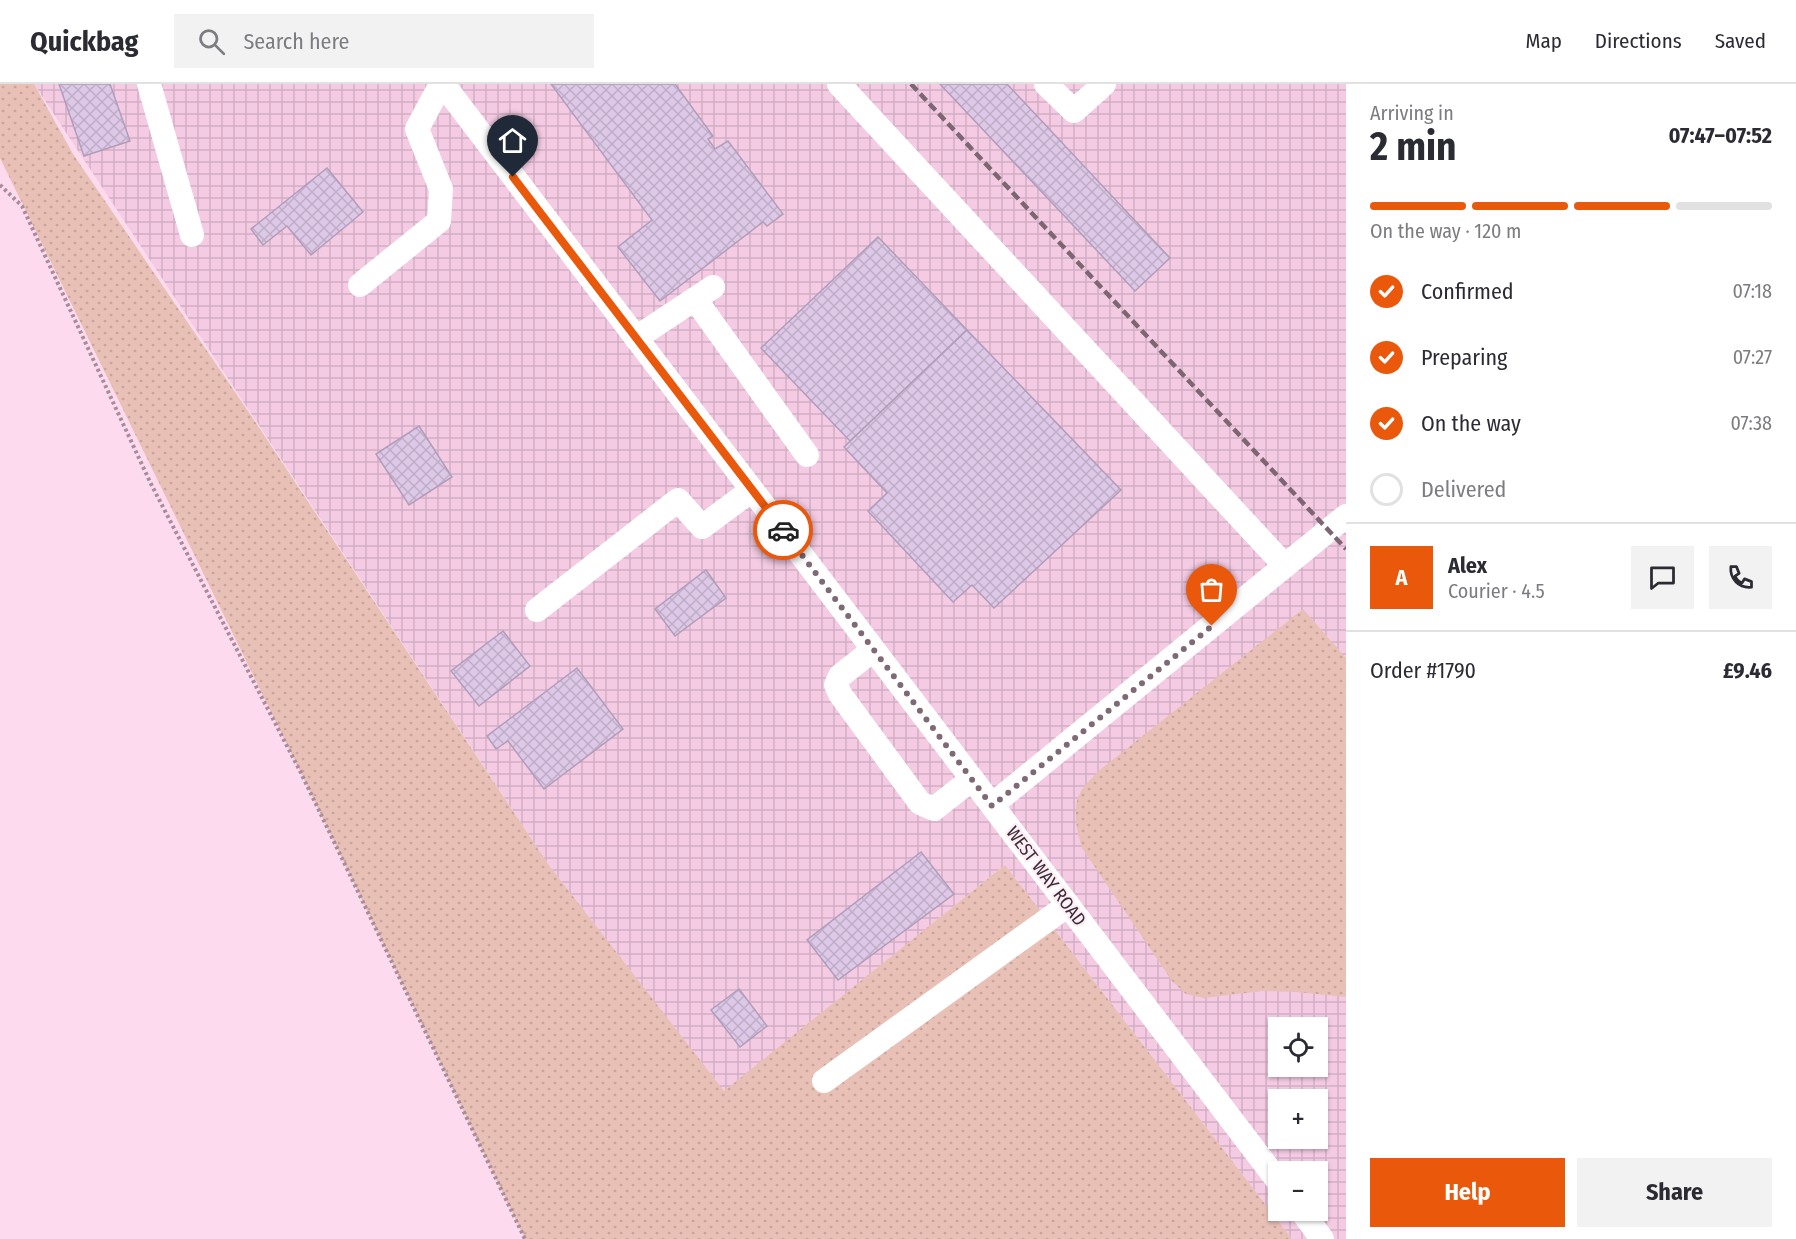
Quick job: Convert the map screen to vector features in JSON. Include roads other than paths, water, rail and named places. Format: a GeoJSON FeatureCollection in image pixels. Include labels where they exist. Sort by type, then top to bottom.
{"type":"FeatureCollection","features":[{"type":"Feature","properties":{"kind":"lane"},"geometry":{"type":"LineString","coordinates":[[149,84],[192,235]]}},
{"type":"Feature","properties":{"kind":"lane"},"geometry":{"type":"LineString","coordinates":[[360,285],[439,222],[441,189],[417,129],[442,84]]}},
{"type":"Feature","properties":{"kind":"lane","name":"WEST WAY ROAD"},"geometry":{"type":"LineString","coordinates":[[442,84],[1268,1168]]}},
{"type":"Feature","properties":{"kind":"lane"},"geometry":{"type":"LineString","coordinates":[[839,84],[1285,566]]}},
{"type":"Feature","properties":{"kind":"lane"},"geometry":{"type":"LineString","coordinates":[[1046,84],[1074,111],[1104,84]]}},
{"type":"Feature","properties":{"kind":"lane"},"geometry":{"type":"LineString","coordinates":[[636,338],[704,293],[807,455]]}},
{"type":"Feature","properties":{"kind":"lane"},"geometry":{"type":"LineString","coordinates":[[537,610],[678,500],[702,527],[752,489]]}},
{"type":"Feature","properties":{"kind":"lane"},"geometry":{"type":"LineString","coordinates":[[992,806],[1346,516]]}},
{"type":"Feature","properties":{"kind":"lane"},"geometry":{"type":"LineString","coordinates":[[873,650],[840,676],[836,686],[920,803],[934,810],[972,778]]}},
{"type":"Feature","properties":{"kind":"lane"},"geometry":{"type":"LineString","coordinates":[[824,1081],[1068,905]]}},
{"type":"Feature","properties":{"kind":"lane"},"geometry":{"type":"LineString","coordinates":[[1309,1221],[1322,1239]]}},
{"type":"Feature","properties":{"kind":"railway"},"geometry":{"type":"LineString","coordinates":[[911,84],[1346,549]]}}]}
